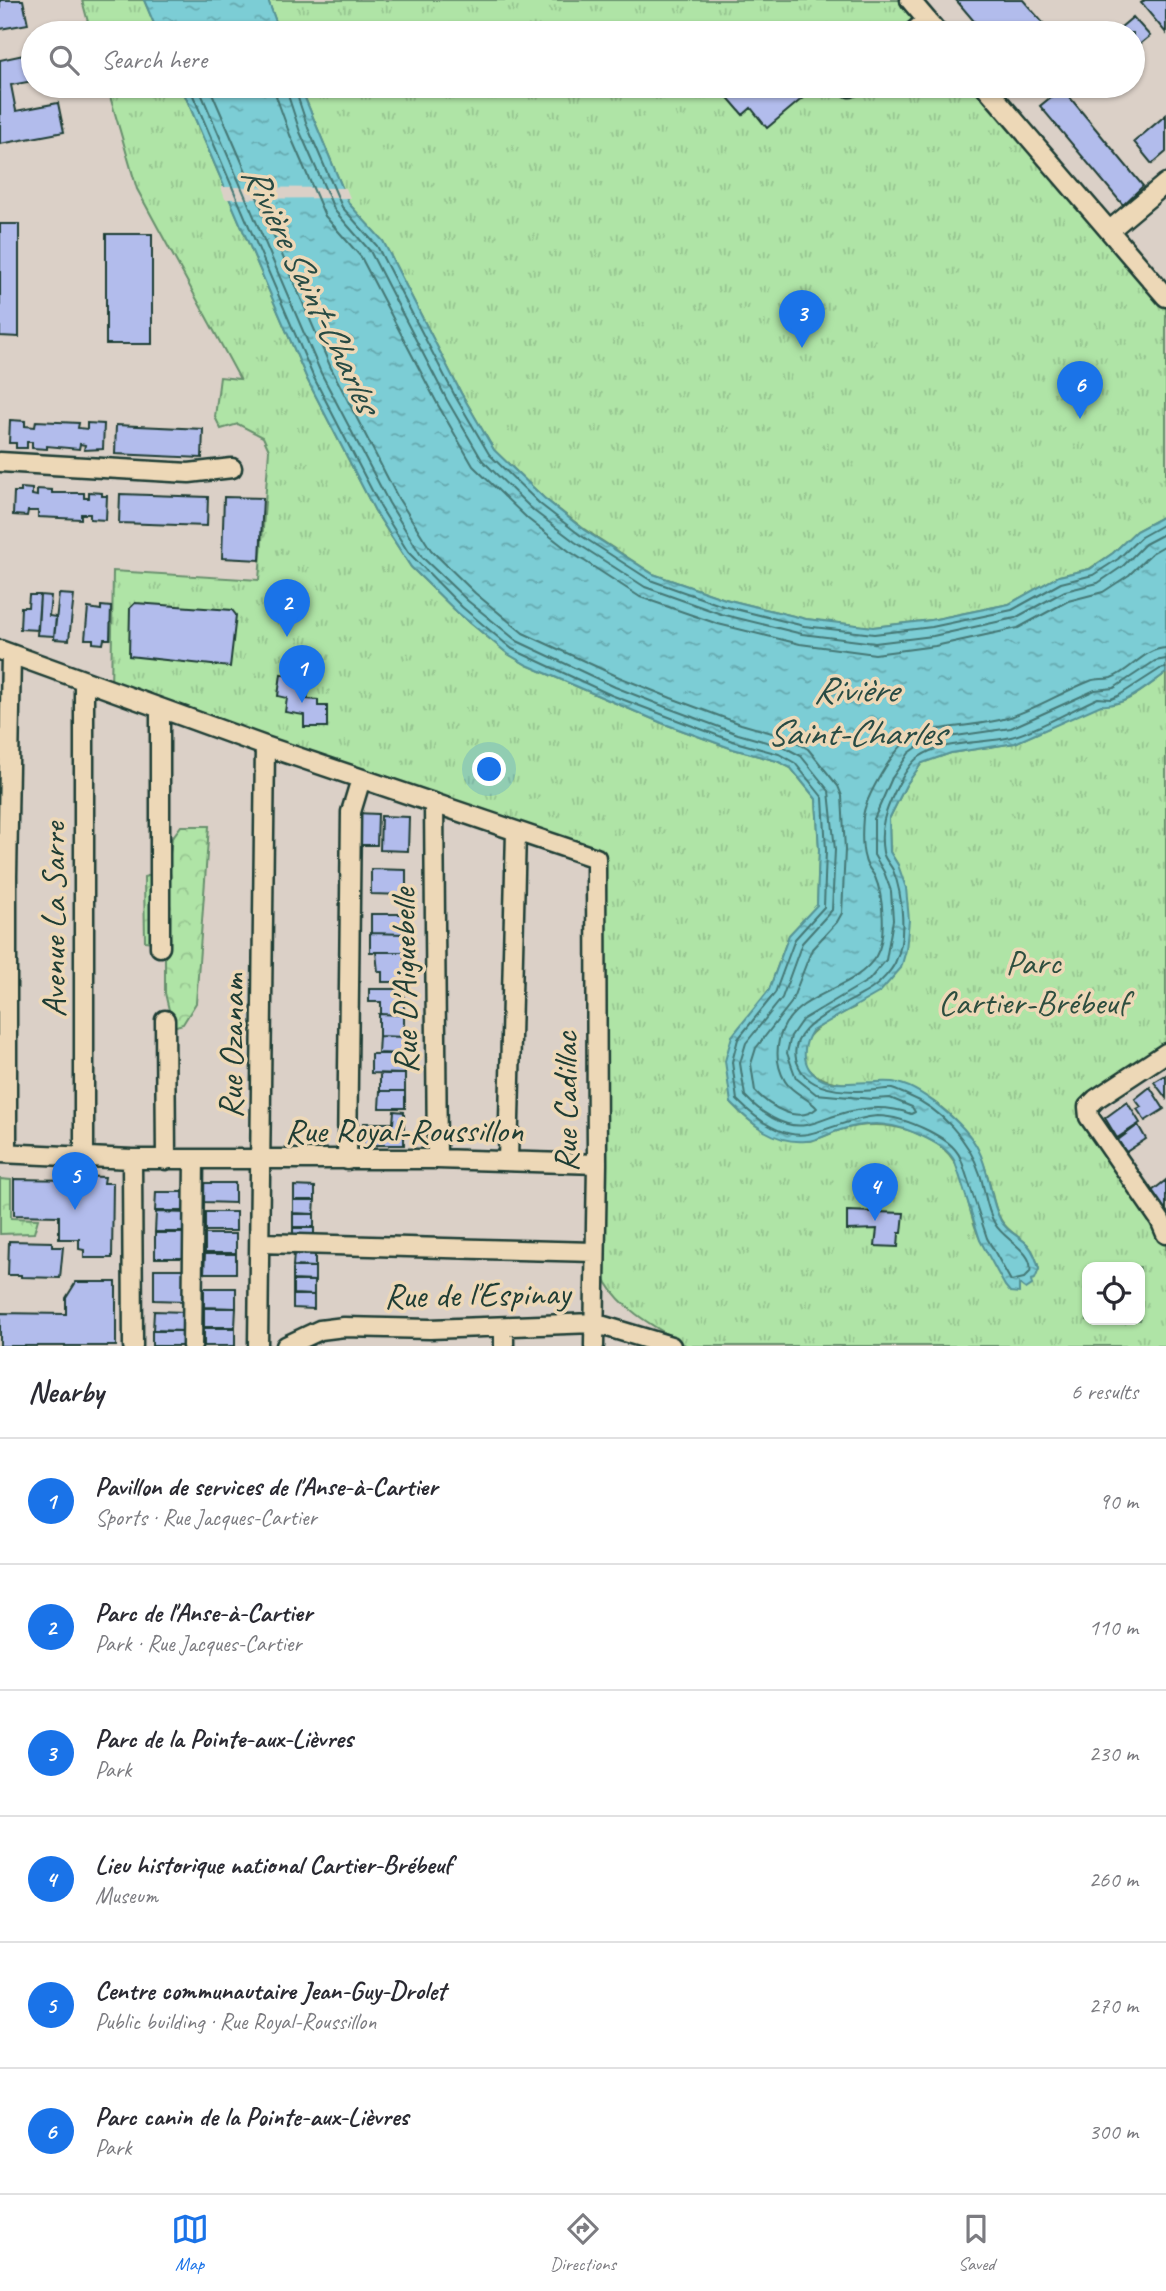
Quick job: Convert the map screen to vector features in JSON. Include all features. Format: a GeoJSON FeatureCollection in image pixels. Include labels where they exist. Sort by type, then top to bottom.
{"type":"FeatureCollection","features":[{"type":"Feature","properties":{"kind":"street"},"geometry":{"type":"LineString","coordinates":[[910,0],[927,21]]}},
{"type":"Feature","properties":{"kind":"street"},"geometry":{"type":"LineString","coordinates":[[995,98],[1166,297]]}},
{"type":"Feature","properties":{"kind":"street"},"geometry":{"type":"LineString","coordinates":[[1110,230],[1166,183]]}},
{"type":"Feature","properties":{"kind":"street"},"geometry":{"type":"LineString","coordinates":[[0,462],[188,473],[232,468]]}},
{"type":"Feature","properties":{"kind":"street"},"geometry":{"type":"LineString","coordinates":[[3,1153],[7,876],[6,652],[265,746],[516,831],[508,1161]]}},
{"type":"Feature","properties":{"kind":"street","name":"Avenue La Sarre"},"geometry":{"type":"LineString","coordinates":[[84,681],[84,1158]]}},
{"type":"Feature","properties":{"kind":"street"},"geometry":{"type":"LineString","coordinates":[[160,709],[160,947]]}},
{"type":"Feature","properties":{"kind":"street","name":"Rue Ozanam"},"geometry":{"type":"LineString","coordinates":[[258,1346],[265,746]]}},
{"type":"Feature","properties":{"kind":"street"},"geometry":{"type":"LineString","coordinates":[[347,1160],[351,812],[361,779]]}},
{"type":"Feature","properties":{"kind":"street","name":"Rue D'Aiguebelle"},"geometry":{"type":"LineString","coordinates":[[434,803],[437,1159]]}},
{"type":"Feature","properties":{"kind":"street","name":"Rue Cadillac"},"geometry":{"type":"LineString","coordinates":[[516,831],[596,858],[597,1164],[594,1346]]}},
{"type":"Feature","properties":{"kind":"street"},"geometry":{"type":"LineString","coordinates":[[164,1020],[166,1160]]}},
{"type":"Feature","properties":{"kind":"street"},"geometry":{"type":"LineString","coordinates":[[1164,1223],[1089,1117],[1088,1107],[1166,1053]]}},
{"type":"Feature","properties":{"kind":"street","name":"Rue Royal-Roussillon"},"geometry":{"type":"LineString","coordinates":[[3,1153],[166,1160],[437,1159],[597,1164]]}},
{"type":"Feature","properties":{"kind":"street"},"geometry":{"type":"LineString","coordinates":[[132,1159],[132,1346]]}},
{"type":"Feature","properties":{"kind":"street"},"geometry":{"type":"LineString","coordinates":[[192,1346],[194,1160]]}},
{"type":"Feature","properties":{"kind":"street"},"geometry":{"type":"LineString","coordinates":[[261,1243],[594,1252]]}},
{"type":"Feature","properties":{"kind":"street","name":"Rue de l'Espinay"},"geometry":{"type":"LineString","coordinates":[[286,1346],[320,1330],[344,1327],[430,1337],[504,1326],[594,1323],[671,1346]]}},
{"type":"Feature","properties":{"kind":"street"},"geometry":{"type":"LineString","coordinates":[[504,1326],[504,1346]]}},
{"type":"Feature","properties":{"kind":"street"},"geometry":{"type":"LineString","coordinates":[[344,1327],[344,1346]]}},
{"type":"Feature","properties":{"kind":"green space"},"geometry":{"type":"Polygon","coordinates":[[[82,0],[144,0],[153,21],[88,21],[82,0]]]}},
{"type":"Feature","properties":{"kind":"green space"},"geometry":{"type":"Polygon","coordinates":[[[268,0],[910,0],[928,21],[276,21],[268,0]]]}},
{"type":"Feature","properties":{"kind":"green space","name":"Parc Cartier-Brébeuf"},"geometry":{"type":"Polygon","coordinates":[[[110,98],[186,98],[307,379],[375,511],[411,567],[457,612],[508,654],[527,665],[662,723],[733,749],[777,761],[791,768],[816,799],[819,850],[817,906],[789,935],[769,990],[760,1002],[731,1103],[764,1130],[793,1140],[809,1141],[840,1130],[878,1125],[902,1128],[937,1144],[955,1163],[983,1245],[1019,1283],[1035,1278],[1039,1269],[1035,1257],[1028,1245],[1001,1220],[981,1158],[974,1144],[953,1118],[926,1097],[896,1083],[849,1083],[831,1081],[815,1075],[803,1058],[802,1048],[815,1030],[855,1007],[898,865],[890,852],[889,819],[906,785],[922,763],[951,753],[1015,743],[1101,704],[1119,703],[1166,673],[1166,1053],[1088,1107],[1166,1234],[1166,1346],[687,1346],[643,1319],[623,1303],[607,1283],[594,1252],[596,858],[111,691],[113,571],[259,580],[269,450],[263,437],[238,424],[221,429],[215,417],[220,377],[240,379],[137,189],[110,98]]]}},
{"type":"Feature","properties":{"kind":"green space"},"geometry":{"type":"Polygon","coordinates":[[[305,98],[995,98],[1166,297],[1166,515],[1136,531],[1113,553],[1089,569],[1059,576],[1009,604],[931,620],[873,627],[806,619],[725,599],[653,574],[584,529],[544,498],[494,450],[461,393],[383,241],[349,204],[305,98]]]}},
{"type":"Feature","properties":{"kind":"green space"},"geometry":{"type":"Polygon","coordinates":[[[181,826],[209,826],[196,1003],[183,1024],[173,1027],[165,993],[165,943],[145,941],[144,877],[168,870],[172,838],[181,826]]]}},
{"type":"Feature","properties":{"kind":"green space"},"geometry":{"type":"Polygon","coordinates":[[[0,1179],[11,1180],[11,1218],[38,1219],[34,1233],[0,1234],[0,1179]]]}},
{"type":"Feature","properties":{"kind":"water"},"geometry":{"type":"Polygon","coordinates":[[[144,0],[268,0],[276,21],[153,21],[144,0]]]}},
{"type":"Feature","properties":{"kind":"water","name":"Rivière Saint-Charles"},"geometry":{"type":"Polygon","coordinates":[[[186,98],[305,98],[349,204],[383,241],[461,393],[494,450],[544,498],[584,530],[653,574],[725,599],[806,619],[873,627],[931,620],[1009,604],[1059,576],[1090,569],[1113,553],[1136,531],[1166,515],[1166,673],[1119,703],[1101,705],[1015,743],[951,753],[922,763],[906,785],[889,819],[890,852],[906,888],[909,920],[901,968],[880,992],[812,1031],[806,1044],[807,1065],[810,1071],[823,1080],[838,1083],[892,1082],[903,1085],[916,1090],[953,1118],[978,1149],[1001,1221],[1028,1245],[1035,1257],[1039,1269],[1035,1279],[1031,1280],[1032,1285],[1026,1289],[1019,1284],[1019,1293],[1010,1292],[1005,1286],[980,1240],[955,1162],[939,1145],[915,1133],[883,1124],[849,1127],[810,1141],[784,1139],[755,1125],[731,1103],[725,1061],[732,1036],[769,990],[789,935],[817,905],[819,850],[816,799],[791,768],[662,723],[527,665],[508,654],[457,612],[411,567],[375,511],[307,379],[186,98]]]}},
{"type":"Feature","properties":{"kind":"pier"},"geometry":{"type":"Polygon","coordinates":[[[221,187],[346,188],[350,198],[225,199],[221,187]]]}},
{"type":"Feature","properties":{"kind":"building"},"geometry":{"type":"Polygon","coordinates":[[[0,0],[23,0],[27,21],[21,21],[21,25],[0,29],[0,0]]]}},
{"type":"Feature","properties":{"kind":"building"},"geometry":{"type":"Polygon","coordinates":[[[956,0],[1023,0],[1041,21],[974,21],[956,0]]]}},
{"type":"Feature","properties":{"kind":"building"},"geometry":{"type":"Polygon","coordinates":[[[1145,0],[1166,0],[1166,33],[1141,3],[1145,0]]]}},
{"type":"Feature","properties":{"kind":"building"},"geometry":{"type":"Polygon","coordinates":[[[21,56],[21,83],[11,85],[16,111],[58,103],[64,132],[0,144],[0,60],[21,56]]]}},
{"type":"Feature","properties":{"kind":"building"},"geometry":{"type":"Polygon","coordinates":[[[728,98],[803,98],[767,128],[751,108],[743,115],[728,98]]]}},
{"type":"Feature","properties":{"kind":"building"},"geometry":{"type":"Polygon","coordinates":[[[1050,98],[1070,98],[1143,186],[1123,205],[1040,106],[1050,98]]]}},
{"type":"Feature","properties":{"kind":"building"},"geometry":{"type":"Polygon","coordinates":[[[1166,115],[1166,152],[1152,164],[1134,142],[1166,115]]]}},
{"type":"Feature","properties":{"kind":"building"},"geometry":{"type":"Polygon","coordinates":[[[0,224],[19,224],[19,337],[0,336],[0,224]]]}},
{"type":"Feature","properties":{"kind":"building"},"geometry":{"type":"Polygon","coordinates":[[[106,234],[152,234],[152,344],[106,344],[106,234]]]}},
{"type":"Feature","properties":{"kind":"building"},"geometry":{"type":"Polygon","coordinates":[[[10,420],[25,421],[25,426],[35,427],[36,421],[79,423],[78,428],[87,429],[87,423],[104,424],[103,449],[84,450],[85,445],[80,444],[79,449],[47,446],[47,449],[32,448],[32,442],[27,442],[27,448],[16,448],[16,443],[9,443],[10,420]]]}},
{"type":"Feature","properties":{"kind":"building"},"geometry":{"type":"Polygon","coordinates":[[[116,425],[203,429],[202,458],[115,454],[116,425]]]}},
{"type":"Feature","properties":{"kind":"building"},"geometry":{"type":"Polygon","coordinates":[[[21,488],[32,489],[32,495],[37,496],[37,489],[52,490],[52,493],[84,493],[84,498],[89,498],[89,492],[102,493],[102,496],[107,496],[106,520],[90,519],[90,514],[81,514],[81,519],[38,517],[38,511],[28,511],[27,516],[13,515],[14,492],[21,492],[21,488]]]}},
{"type":"Feature","properties":{"kind":"building"},"geometry":{"type":"Polygon","coordinates":[[[120,494],[208,497],[207,526],[119,523],[120,494]]]}},
{"type":"Feature","properties":{"kind":"building"},"geometry":{"type":"Polygon","coordinates":[[[224,497],[263,498],[260,560],[222,558],[224,497]]]}},
{"type":"Feature","properties":{"kind":"building"},"geometry":{"type":"Polygon","coordinates":[[[59,594],[74,595],[69,640],[54,639],[59,594]]]}},
{"type":"Feature","properties":{"kind":"building"},"geometry":{"type":"Polygon","coordinates":[[[29,595],[40,595],[38,630],[20,629],[21,607],[28,607],[29,595]]]}},
{"type":"Feature","properties":{"kind":"building"},"geometry":{"type":"Polygon","coordinates":[[[40,595],[51,596],[49,616],[56,617],[54,636],[37,635],[40,595]]]}},
{"type":"Feature","properties":{"kind":"building"},"geometry":{"type":"Polygon","coordinates":[[[135,603],[232,610],[236,615],[230,667],[129,656],[130,608],[135,603]]]}},
{"type":"Feature","properties":{"kind":"building"},"geometry":{"type":"Polygon","coordinates":[[[101,606],[111,607],[110,639],[104,639],[103,644],[93,643],[93,639],[85,639],[88,608],[101,610],[101,606]]]}},
{"type":"Feature","properties":{"kind":"building"},"geometry":{"type":"Polygon","coordinates":[[[281,674],[291,676],[290,681],[309,684],[307,699],[318,700],[318,706],[327,706],[327,727],[304,727],[304,715],[285,712],[287,698],[278,696],[281,674]]]}},
{"type":"Feature","properties":{"kind":"building"},"geometry":{"type":"Polygon","coordinates":[[[356,813],[378,814],[377,845],[355,845],[356,813]]]}},
{"type":"Feature","properties":{"kind":"building"},"geometry":{"type":"Polygon","coordinates":[[[381,816],[409,817],[408,851],[380,850],[381,816]]]}},
{"type":"Feature","properties":{"kind":"building"},"geometry":{"type":"Polygon","coordinates":[[[371,869],[406,870],[406,895],[371,894],[371,869]]]}},
{"type":"Feature","properties":{"kind":"building"},"geometry":{"type":"Polygon","coordinates":[[[371,914],[405,914],[405,934],[371,933],[371,914]]]}},
{"type":"Feature","properties":{"kind":"building"},"geometry":{"type":"Polygon","coordinates":[[[370,933],[405,934],[404,952],[370,952],[370,933]]]}},
{"type":"Feature","properties":{"kind":"building"},"geometry":{"type":"Polygon","coordinates":[[[376,952],[404,952],[405,982],[382,982],[376,952]]]}},
{"type":"Feature","properties":{"kind":"building"},"geometry":{"type":"Polygon","coordinates":[[[369,989],[404,989],[404,1015],[381,1014],[381,1002],[369,1002],[369,989]]]}},
{"type":"Feature","properties":{"kind":"building"},"geometry":{"type":"Polygon","coordinates":[[[379,1014],[404,1015],[404,1037],[379,1036],[379,1014]]]}},
{"type":"Feature","properties":{"kind":"building"},"geometry":{"type":"Polygon","coordinates":[[[379,1036],[404,1037],[404,1054],[378,1053],[379,1036]]]}},
{"type":"Feature","properties":{"kind":"building"},"geometry":{"type":"Polygon","coordinates":[[[371,1054],[406,1054],[405,1074],[371,1073],[371,1054]]]}},
{"type":"Feature","properties":{"kind":"building"},"geometry":{"type":"Polygon","coordinates":[[[380,1074],[405,1074],[405,1091],[380,1091],[380,1074]]]}},
{"type":"Feature","properties":{"kind":"building"},"geometry":{"type":"Polygon","coordinates":[[[1166,1075],[1166,1098],[1154,1082],[1166,1075]]]}},
{"type":"Feature","properties":{"kind":"building"},"geometry":{"type":"Polygon","coordinates":[[[1150,1087],[1164,1109],[1145,1121],[1137,1109],[1141,1107],[1135,1099],[1150,1087]]]}},
{"type":"Feature","properties":{"kind":"building"},"geometry":{"type":"Polygon","coordinates":[[[380,1091],[405,1091],[405,1108],[379,1108],[380,1091]]]}},
{"type":"Feature","properties":{"kind":"building"},"geometry":{"type":"Polygon","coordinates":[[[1127,1102],[1140,1123],[1117,1138],[1105,1118],[1127,1102]]]}},
{"type":"Feature","properties":{"kind":"building"},"geometry":{"type":"Polygon","coordinates":[[[394,1111],[404,1112],[404,1145],[363,1145],[364,1123],[393,1123],[394,1111]]]}},
{"type":"Feature","properties":{"kind":"building"},"geometry":{"type":"Polygon","coordinates":[[[1138,1125],[1146,1139],[1126,1152],[1118,1140],[1138,1125]]]}},
{"type":"Feature","properties":{"kind":"building"},"geometry":{"type":"Polygon","coordinates":[[[73,1176],[105,1177],[104,1183],[113,1183],[112,1258],[84,1258],[84,1250],[79,1249],[79,1239],[59,1239],[59,1216],[14,1215],[14,1179],[73,1180],[73,1176]]]}},
{"type":"Feature","properties":{"kind":"building"},"geometry":{"type":"Polygon","coordinates":[[[1166,1180],[1166,1211],[1152,1191],[1166,1180]]]}},
{"type":"Feature","properties":{"kind":"building"},"geometry":{"type":"Polygon","coordinates":[[[204,1183],[235,1183],[235,1203],[204,1202],[204,1183]]]}},
{"type":"Feature","properties":{"kind":"building"},"geometry":{"type":"Polygon","coordinates":[[[294,1186],[315,1187],[315,1200],[294,1200],[294,1186]]]}},
{"type":"Feature","properties":{"kind":"building"},"geometry":{"type":"Polygon","coordinates":[[[156,1192],[187,1192],[187,1211],[155,1211],[156,1192]]]}},
{"type":"Feature","properties":{"kind":"building"},"geometry":{"type":"Polygon","coordinates":[[[293,1200],[315,1200],[314,1214],[293,1213],[293,1200]]]}},
{"type":"Feature","properties":{"kind":"building"},"geometry":{"type":"Polygon","coordinates":[[[847,1211],[904,1213],[898,1247],[875,1246],[877,1229],[847,1230],[847,1211]]]}},
{"type":"Feature","properties":{"kind":"building"},"geometry":{"type":"Polygon","coordinates":[[[156,1212],[187,1213],[187,1232],[155,1232],[156,1212]]]}},
{"type":"Feature","properties":{"kind":"building"},"geometry":{"type":"Polygon","coordinates":[[[205,1212],[236,1212],[236,1231],[205,1231],[205,1212]]]}},
{"type":"Feature","properties":{"kind":"building"},"geometry":{"type":"Polygon","coordinates":[[[293,1214],[314,1214],[314,1227],[293,1227],[293,1214]]]}},
{"type":"Feature","properties":{"kind":"building"},"geometry":{"type":"Polygon","coordinates":[[[293,1228],[314,1228],[314,1241],[293,1241],[293,1228]]]}},
{"type":"Feature","properties":{"kind":"building"},"geometry":{"type":"Polygon","coordinates":[[[155,1233],[186,1233],[186,1258],[155,1258],[155,1233]]]}},
{"type":"Feature","properties":{"kind":"building"},"geometry":{"type":"Polygon","coordinates":[[[205,1234],[236,1234],[236,1253],[205,1253],[205,1234]]]}},
{"type":"Feature","properties":{"kind":"building"},"geometry":{"type":"Polygon","coordinates":[[[9,1241],[52,1242],[52,1247],[63,1247],[60,1278],[8,1275],[9,1241]]]}},
{"type":"Feature","properties":{"kind":"building"},"geometry":{"type":"Polygon","coordinates":[[[294,1253],[315,1253],[315,1267],[293,1266],[294,1253]]]}},
{"type":"Feature","properties":{"kind":"building"},"geometry":{"type":"Polygon","coordinates":[[[205,1254],[236,1254],[236,1273],[204,1273],[205,1254]]]}},
{"type":"Feature","properties":{"kind":"building"},"geometry":{"type":"Polygon","coordinates":[[[293,1267],[315,1267],[315,1281],[293,1280],[293,1267]]]}},
{"type":"Feature","properties":{"kind":"building"},"geometry":{"type":"Polygon","coordinates":[[[154,1269],[186,1269],[185,1301],[154,1300],[154,1269]]]}},
{"type":"Feature","properties":{"kind":"building"},"geometry":{"type":"Polygon","coordinates":[[[293,1281],[314,1281],[314,1295],[293,1294],[293,1281]]]}},
{"type":"Feature","properties":{"kind":"building"},"geometry":{"type":"Polygon","coordinates":[[[76,1282],[116,1282],[116,1346],[0,1346],[0,1313],[66,1314],[66,1298],[76,1282]]]}},
{"type":"Feature","properties":{"kind":"building"},"geometry":{"type":"Polygon","coordinates":[[[204,1288],[236,1288],[236,1308],[204,1307],[204,1288]]]}},
{"type":"Feature","properties":{"kind":"building"},"geometry":{"type":"Polygon","coordinates":[[[293,1295],[314,1295],[314,1309],[293,1308],[293,1295]]]}},
{"type":"Feature","properties":{"kind":"building"},"geometry":{"type":"Polygon","coordinates":[[[204,1308],[236,1308],[235,1327],[204,1327],[204,1308]]]}},
{"type":"Feature","properties":{"kind":"building"},"geometry":{"type":"Polygon","coordinates":[[[154,1311],[185,1312],[185,1331],[153,1330],[154,1311]]]}},
{"type":"Feature","properties":{"kind":"building"},"geometry":{"type":"Polygon","coordinates":[[[204,1328],[235,1328],[235,1346],[204,1346],[204,1328]]]}},
{"type":"Feature","properties":{"kind":"building"},"geometry":{"type":"Polygon","coordinates":[[[152,1331],[184,1331],[185,1346],[152,1346],[152,1331]]]}},
{"type":"Feature","properties":{"kind":"place","name":"Parc de la Pointe-aux-Lièvres"},"geometry":{"type":"Point","coordinates":[802,348]}},
{"type":"Feature","properties":{"kind":"place","name":"Parc canin de la Pointe-aux-Lièvres"},"geometry":{"type":"Point","coordinates":[1080,419]}},
{"type":"Feature","properties":{"kind":"place","name":"Parc de l'Anse-à-Cartier"},"geometry":{"type":"Point","coordinates":[287,637]}},
{"type":"Feature","properties":{"kind":"place","name":"Pavillon de services de l'Anse-à-Cartier"},"geometry":{"type":"Point","coordinates":[302,703]}},
{"type":"Feature","properties":{"kind":"place","name":"Centre communautaire Jean-Guy-Drolet"},"geometry":{"type":"Point","coordinates":[75,1210]}},
{"type":"Feature","properties":{"kind":"place","name":"Lieu historique national Cartier-Brébeuf"},"geometry":{"type":"Point","coordinates":[875,1221]}}]}
